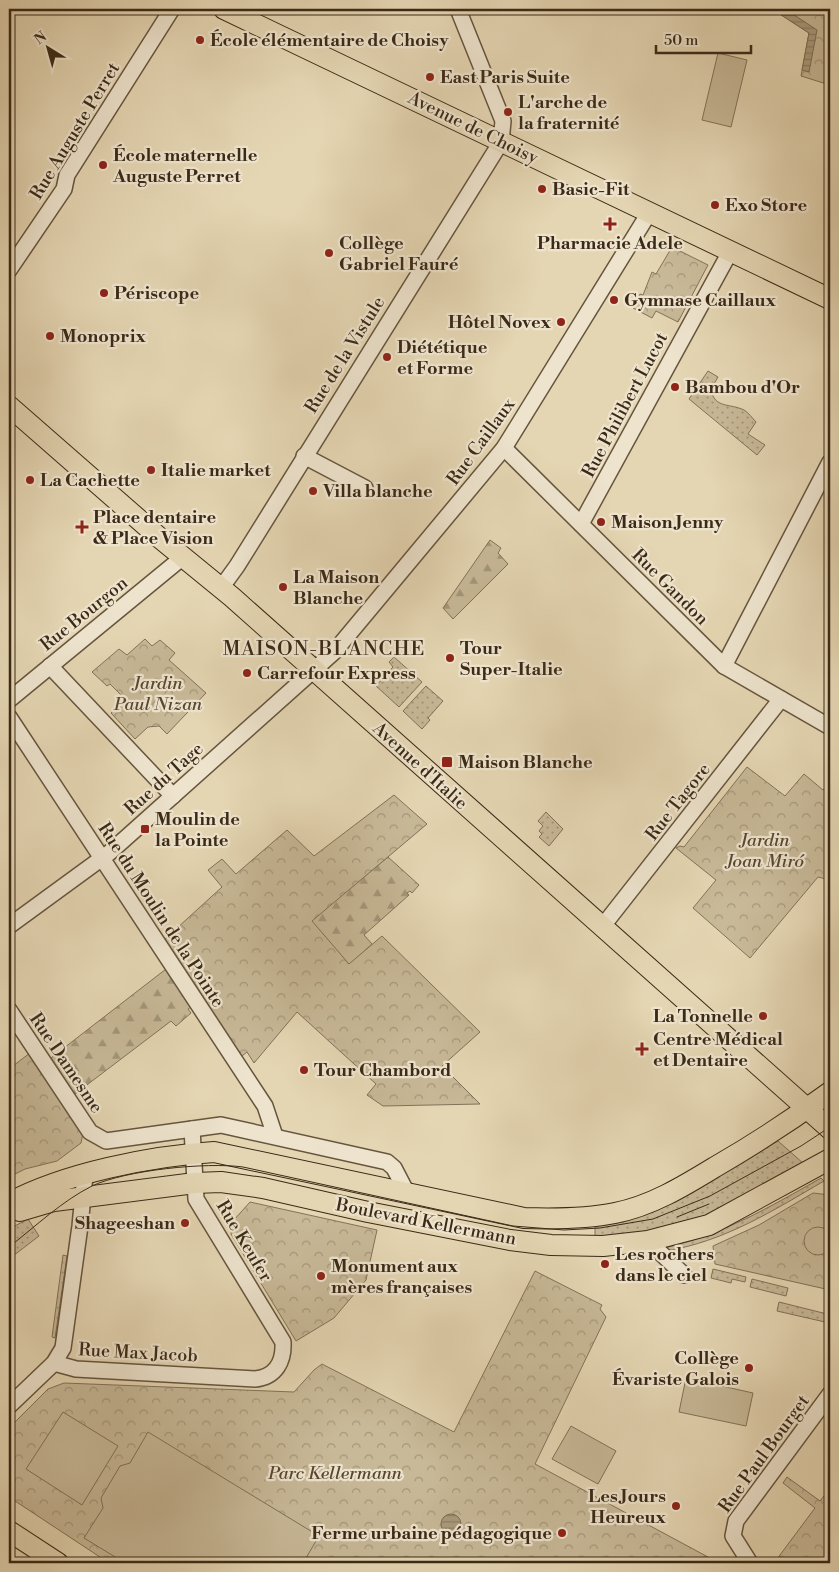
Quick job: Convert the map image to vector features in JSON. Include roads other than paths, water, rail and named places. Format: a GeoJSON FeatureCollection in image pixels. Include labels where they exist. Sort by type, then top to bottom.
{"type":"FeatureCollection","features":[{"type":"Feature","properties":{"kind":"main road","name":"Avenue de Choisy"},"geometry":{"type":"LineString","coordinates":[[224,9],[830,299]]}},
{"type":"Feature","properties":{"kind":"main road","name":"Avenue d'Italie"},"geometry":{"type":"LineString","coordinates":[[9,406],[221,588],[830,1129]]}},
{"type":"Feature","properties":{"kind":"main road","name":"Boulevard Kellermann"},"geometry":{"type":"LineString","coordinates":[[9,1203],[26,1194],[84,1175],[126,1164],[214,1152],[524,1218],[554,1218],[616,1213],[649,1203],[682,1187],[775,1132],[830,1092]]}},
{"type":"Feature","properties":{"kind":"main road","name":"Boulevard Kellermann"},"geometry":{"type":"LineString","coordinates":[[9,1216],[42,1203],[195,1183],[249,1185],[378,1214],[532,1243],[603,1246],[648,1241],[709,1225],[830,1159]]}},
{"type":"Feature","properties":{"kind":"main road"},"geometry":{"type":"LineString","coordinates":[[9,1531],[58,1563]]}},
{"type":"Feature","properties":{"kind":"street","name":"Rue Auguste Perret"},"geometry":{"type":"LineString","coordinates":[[9,270],[64,189],[67,175],[172,9]]}},
{"type":"Feature","properties":{"kind":"street"},"geometry":{"type":"LineString","coordinates":[[458,9],[503,121],[501,142]]}},
{"type":"Feature","properties":{"kind":"street","name":"Rue de la Vistule"},"geometry":{"type":"LineString","coordinates":[[221,588],[237,566],[501,142]]}},
{"type":"Feature","properties":{"kind":"street","name":"Rue Caillaux"},"geometry":{"type":"LineString","coordinates":[[314,672],[334,652],[504,448],[649,213]]}},
{"type":"Feature","properties":{"kind":"street","name":"Rue Philibert Lucot"},"geometry":{"type":"LineString","coordinates":[[582,524],[730,252]]}},
{"type":"Feature","properties":{"kind":"street","name":"Rue Gandon"},"geometry":{"type":"LineString","coordinates":[[504,448],[724,666],[830,726]]}},
{"type":"Feature","properties":{"kind":"street"},"geometry":{"type":"LineString","coordinates":[[304,456],[365,488]]}},
{"type":"Feature","properties":{"kind":"street"},"geometry":{"type":"LineString","coordinates":[[724,666],[830,462]]}},
{"type":"Feature","properties":{"kind":"street","name":"Rue Bourgon"},"geometry":{"type":"LineString","coordinates":[[9,700],[184,557]]}},
{"type":"Feature","properties":{"kind":"street"},"geometry":{"type":"LineString","coordinates":[[50,666],[173,796]]}},
{"type":"Feature","properties":{"kind":"street","name":"Rue du Tage"},"geometry":{"type":"LineString","coordinates":[[9,926],[102,859],[314,672]]}},
{"type":"Feature","properties":{"kind":"street","name":"Rue Tagore"},"geometry":{"type":"LineString","coordinates":[[602,927],[781,699]]}},
{"type":"Feature","properties":{"kind":"street","name":"Rue du Moulin de la Pointe"},"geometry":{"type":"LineString","coordinates":[[9,717],[231,1058],[265,1106],[275,1136]]}},
{"type":"Feature","properties":{"kind":"street","name":"Rue Damesme"},"geometry":{"type":"LineString","coordinates":[[9,1010],[94,1136]]}},
{"type":"Feature","properties":{"kind":"street","name":"Boulevard Kellermann"},"geometry":{"type":"LineString","coordinates":[[94,1136],[106,1141],[221,1125],[387,1162],[394,1168],[407,1193]]}},
{"type":"Feature","properties":{"kind":"street","name":"Rue Keufer"},"geometry":{"type":"LineString","coordinates":[[192,1129],[196,1199],[283,1342],[283,1357],[279,1366]]}},
{"type":"Feature","properties":{"kind":"street"},"geometry":{"type":"LineString","coordinates":[[54,1363],[61,1354],[64,1344],[83,1199],[84,1175]]}},
{"type":"Feature","properties":{"kind":"street"},"geometry":{"type":"LineString","coordinates":[[648,1241],[684,1275]]}},
{"type":"Feature","properties":{"kind":"street","name":"Rue Max Jacob"},"geometry":{"type":"LineString","coordinates":[[9,1406],[54,1363],[76,1369],[255,1379],[269,1375],[279,1366]]}},
{"type":"Feature","properties":{"kind":"street","name":"Rue Paul Bourget"},"geometry":{"type":"LineString","coordinates":[[750,1563],[733,1536],[736,1521],[830,1394]]}},
{"type":"Feature","properties":{"kind":"tram line"},"geometry":{"type":"LineString","coordinates":[[9,1247],[60,1206],[92,1186],[107,1180],[145,1172],[209,1166],[243,1167],[513,1226],[564,1230],[600,1228],[653,1219],[710,1196],[801,1146],[830,1127]]}},
{"type":"Feature","properties":{"kind":"tram line"},"geometry":{"type":"LineString","coordinates":[[677,1217],[709,1204]]}},
{"type":"Feature","properties":{"kind":"place","name":"École élémentaire de Choisy"},"geometry":{"type":"Point","coordinates":[200,40]}},
{"type":"Feature","properties":{"kind":"place","name":"East Paris Suite"},"geometry":{"type":"Point","coordinates":[430,77]}},
{"type":"Feature","properties":{"kind":"place","name":"L'arche de la fraternité"},"geometry":{"type":"Point","coordinates":[508,112]}},
{"type":"Feature","properties":{"kind":"place","name":"École maternelle Auguste Perret"},"geometry":{"type":"Point","coordinates":[103,165]}},
{"type":"Feature","properties":{"kind":"place","name":"Basic-Fit"},"geometry":{"type":"Point","coordinates":[542,189]}},
{"type":"Feature","properties":{"kind":"place","name":"Exo Store"},"geometry":{"type":"Point","coordinates":[715,205]}},
{"type":"Feature","properties":{"kind":"place","name":"Pharmacie Adele"},"geometry":{"type":"Point","coordinates":[610,224]}},
{"type":"Feature","properties":{"kind":"place","name":"Collège Gabriel Fauré"},"geometry":{"type":"Point","coordinates":[329,253]}},
{"type":"Feature","properties":{"kind":"place","name":"Périscope"},"geometry":{"type":"Point","coordinates":[104,293]}},
{"type":"Feature","properties":{"kind":"place","name":"Gymnase Caillaux"},"geometry":{"type":"Point","coordinates":[614,300]}},
{"type":"Feature","properties":{"kind":"place","name":"Hôtel Novex"},"geometry":{"type":"Point","coordinates":[561,322]}},
{"type":"Feature","properties":{"kind":"place","name":"Monoprix"},"geometry":{"type":"Point","coordinates":[50,336]}},
{"type":"Feature","properties":{"kind":"place","name":"Diététique et Forme"},"geometry":{"type":"Point","coordinates":[387,357]}},
{"type":"Feature","properties":{"kind":"place","name":"Bambou d'Or"},"geometry":{"type":"Point","coordinates":[675,387]}},
{"type":"Feature","properties":{"kind":"place","name":"Italie market"},"geometry":{"type":"Point","coordinates":[151,470]}},
{"type":"Feature","properties":{"kind":"place","name":"La Cachette"},"geometry":{"type":"Point","coordinates":[30,480]}},
{"type":"Feature","properties":{"kind":"place","name":"Villa blanche"},"geometry":{"type":"Point","coordinates":[313,491]}},
{"type":"Feature","properties":{"kind":"place","name":"Maison Jenny"},"geometry":{"type":"Point","coordinates":[601,522]}},
{"type":"Feature","properties":{"kind":"place","name":"Place dentaire & Place Vision"},"geometry":{"type":"Point","coordinates":[82,527]}},
{"type":"Feature","properties":{"kind":"place","name":"La Maison Blanche"},"geometry":{"type":"Point","coordinates":[283,587]}},
{"type":"Feature","properties":{"kind":"place","name":"Tour Super-Italie"},"geometry":{"type":"Point","coordinates":[450,658]}},
{"type":"Feature","properties":{"kind":"place","name":"Carrefour Express"},"geometry":{"type":"Point","coordinates":[247,673]}},
{"type":"Feature","properties":{"kind":"place","name":"Maison Blanche"},"geometry":{"type":"Point","coordinates":[447,762]}},
{"type":"Feature","properties":{"kind":"place","name":"Moulin de la Pointe"},"geometry":{"type":"Point","coordinates":[145,829]}},
{"type":"Feature","properties":{"kind":"place","name":"La Tonnelle"},"geometry":{"type":"Point","coordinates":[763,1016]}},
{"type":"Feature","properties":{"kind":"place","name":"Centre Médical et Dentaire"},"geometry":{"type":"Point","coordinates":[642,1049]}},
{"type":"Feature","properties":{"kind":"place","name":"Tour Chambord"},"geometry":{"type":"Point","coordinates":[304,1070]}},
{"type":"Feature","properties":{"kind":"place","name":"Shageeshan"},"geometry":{"type":"Point","coordinates":[185,1223]}},
{"type":"Feature","properties":{"kind":"place","name":"Les rochers dans le ciel"},"geometry":{"type":"Point","coordinates":[605,1264]}},
{"type":"Feature","properties":{"kind":"place","name":"Monument aux mères françaises"},"geometry":{"type":"Point","coordinates":[321,1276]}},
{"type":"Feature","properties":{"kind":"place","name":"Collège Évariste Galois"},"geometry":{"type":"Point","coordinates":[749,1368]}},
{"type":"Feature","properties":{"kind":"place","name":"Les Jours Heureux"},"geometry":{"type":"Point","coordinates":[676,1506]}},
{"type":"Feature","properties":{"kind":"place","name":"Ferme urbaine pédagogique"},"geometry":{"type":"Point","coordinates":[562,1533]}},
{"type":"Feature","properties":{"kind":"district","name":"MAISON-BLANCHE"},"geometry":{"type":"Point","coordinates":[324,649]}},
{"type":"Feature","properties":{"kind":"park label","name":"Jardin Paul Nizan"},"geometry":{"type":"Point","coordinates":[158,693]}},
{"type":"Feature","properties":{"kind":"park label","name":"Jardin Joan Miró"},"geometry":{"type":"Point","coordinates":[765,850]}},
{"type":"Feature","properties":{"kind":"park label","name":"Parc Kellermann"},"geometry":{"type":"Point","coordinates":[335,1473]}}]}
